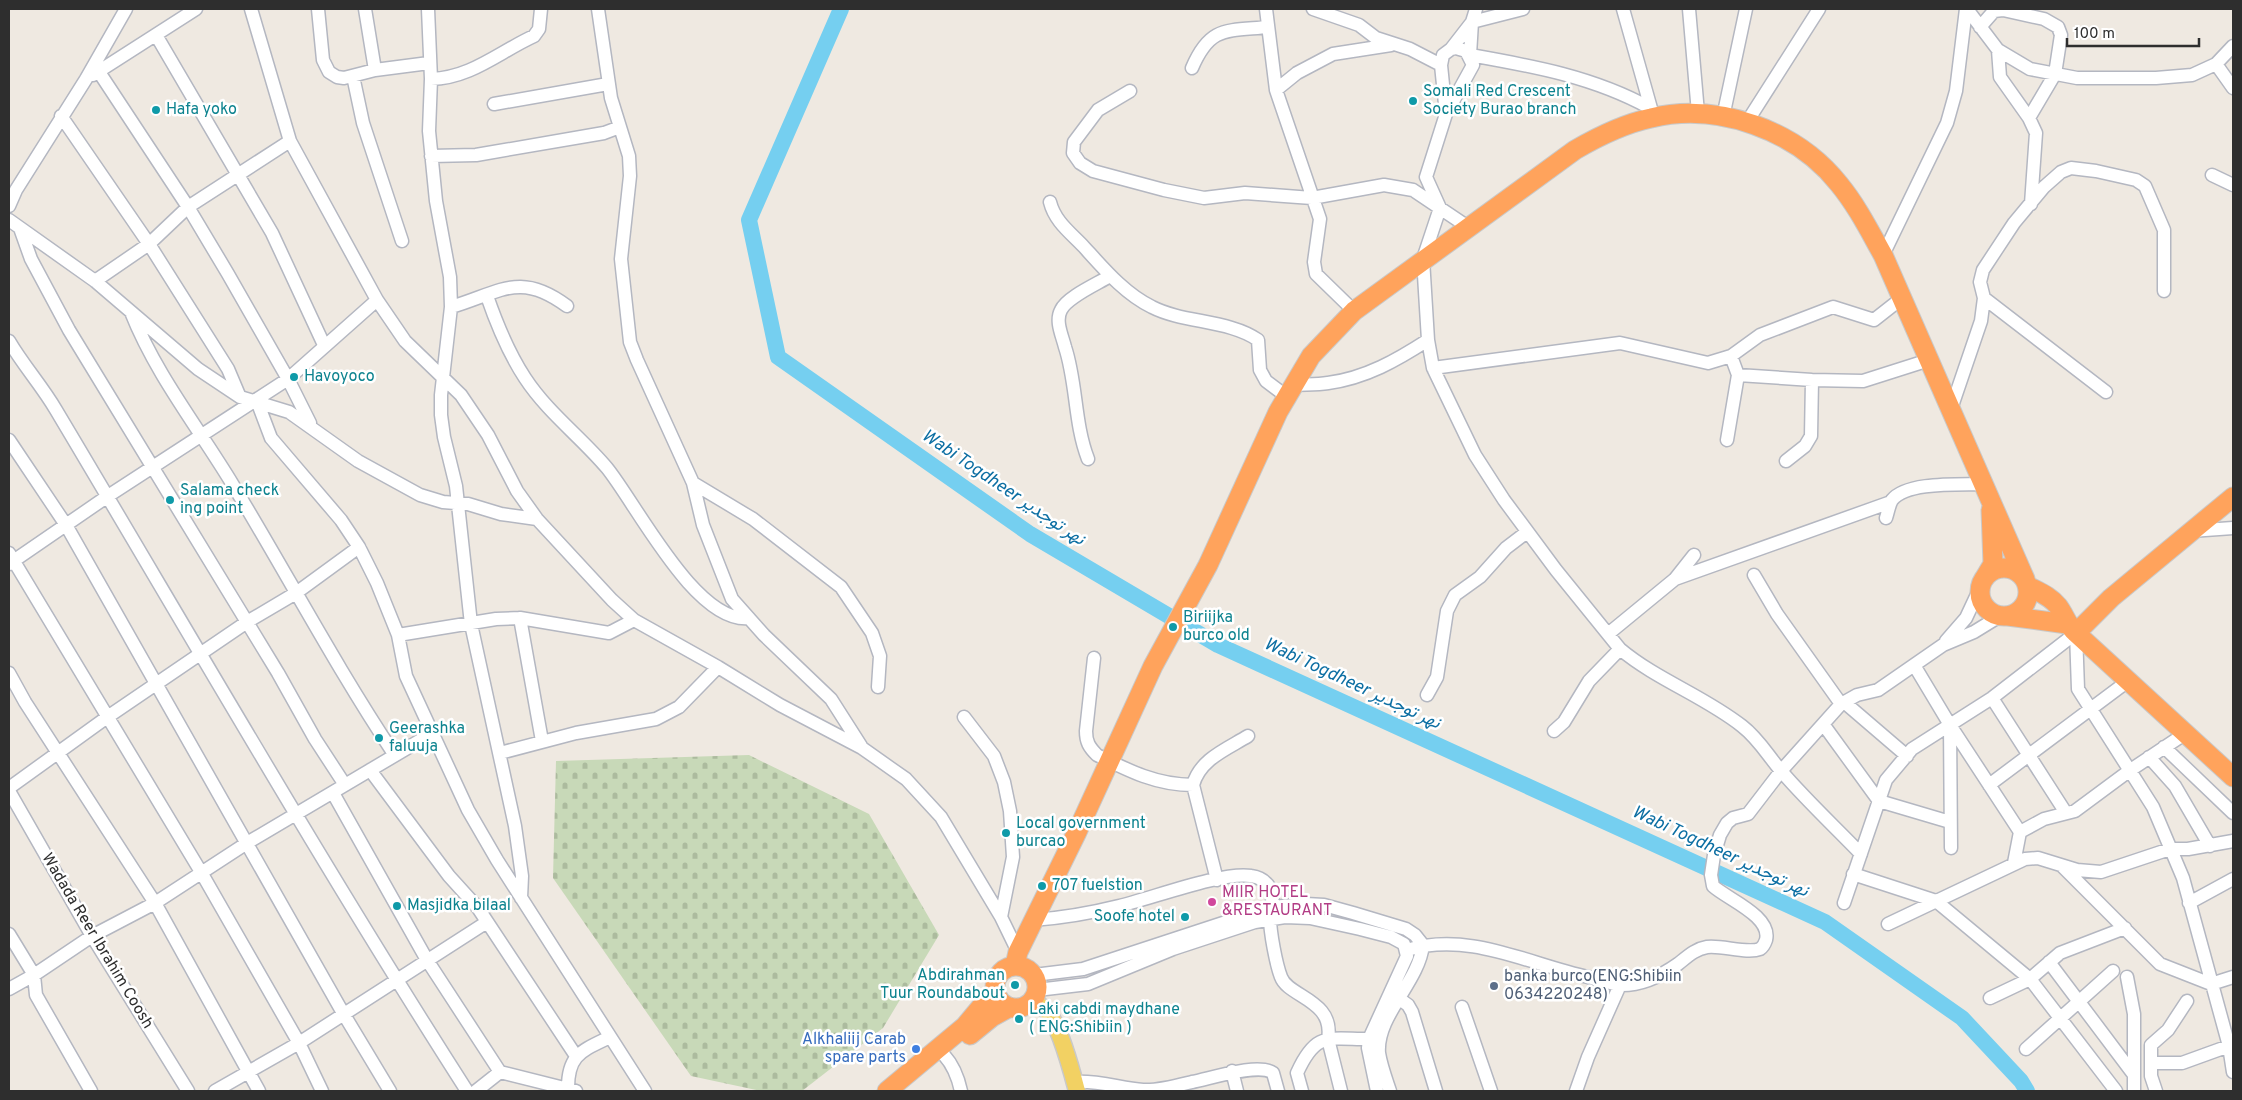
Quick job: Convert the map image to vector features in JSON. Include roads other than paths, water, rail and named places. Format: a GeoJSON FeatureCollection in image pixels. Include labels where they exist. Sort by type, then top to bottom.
{"type":"FeatureCollection","features":[{"type":"Feature","properties":{"kind":"highway"},"geometry":{"type":"LineString","coordinates":[[1016,958],[1029,970],[1034,989],[1017,1008],[1010,1007],[997,997],[995,990],[997,976],[1016,958],[1110,762],[1153,666],[1208,565],[1289,390],[1311,356],[1354,311],[1468,226],[1575,150],[1601,135],[1652,112],[1698,113],[1723,117],[1747,122],[1783,138],[1818,162],[1838,182],[1859,210],[1883,255],[1950,412],[2027,582],[2027,602],[2023,609],[2004,616]]}},
{"type":"Feature","properties":{"kind":"highway"},"geometry":{"type":"LineString","coordinates":[[1990,501],[1993,564],[1982,582],[1982,602],[1986,608],[2004,616],[2071,628],[2233,497]]}},
{"type":"Feature","properties":{"kind":"highway"},"geometry":{"type":"LineString","coordinates":[[1982,582],[1996,569],[2012,569],[2047,596],[2058,607],[2071,628],[2233,777]]}},
{"type":"Feature","properties":{"kind":"highway"},"geometry":{"type":"LineString","coordinates":[[887,1091],[965,1026],[995,990]]}},
{"type":"Feature","properties":{"kind":"highway"},"geometry":{"type":"LineString","coordinates":[[904,1091],[944,1055],[992,1017],[1010,1007]]}},
{"type":"Feature","properties":{"kind":"main road"},"geometry":{"type":"LineString","coordinates":[[1034,989],[1049,1014],[1076,1086]]}},
{"type":"Feature","properties":{"kind":"street"},"geometry":{"type":"LineString","coordinates":[[9,206],[16,190],[86,79],[126,9]]}},
{"type":"Feature","properties":{"kind":"street"},"geometry":{"type":"LineString","coordinates":[[86,79],[196,9]]}},
{"type":"Feature","properties":{"kind":"street"},"geometry":{"type":"LineString","coordinates":[[251,9],[290,141],[377,300],[405,341],[461,394],[517,491],[537,519],[612,600],[634,620],[718,667],[780,705],[862,748],[906,779],[942,817],[1001,917],[1016,958]]}},
{"type":"Feature","properties":{"kind":"street"},"geometry":{"type":"LineString","coordinates":[[318,9],[322,60],[329,72],[336,77],[353,76],[375,70],[429,64]]}},
{"type":"Feature","properties":{"kind":"street"},"geometry":{"type":"LineString","coordinates":[[365,9],[375,70]]}},
{"type":"Feature","properties":{"kind":"street"},"geometry":{"type":"LineString","coordinates":[[428,9],[431,79],[429,131],[431,156],[436,201],[450,277],[452,307],[441,415],[444,438],[456,486],[456,504],[471,624],[515,826],[522,876],[521,898]]}},
{"type":"Feature","properties":{"kind":"street"},"geometry":{"type":"LineString","coordinates":[[431,79],[448,79],[464,74],[534,36],[541,20],[541,9]]}},
{"type":"Feature","properties":{"kind":"street"},"geometry":{"type":"LineString","coordinates":[[598,9],[608,84],[629,156],[630,176],[621,259],[630,342],[693,484],[703,525],[736,604],[764,635],[831,699],[862,748]]}},
{"type":"Feature","properties":{"kind":"street"},"geometry":{"type":"LineString","coordinates":[[1266,9],[1276,90],[1320,219],[1314,262],[1316,274],[1354,311]]}},
{"type":"Feature","properties":{"kind":"street"},"geometry":{"type":"LineString","coordinates":[[1313,9],[1359,25],[1376,38],[1410,50],[1442,68],[1450,78],[1460,80],[1465,78]]}},
{"type":"Feature","properties":{"kind":"street"},"geometry":{"type":"LineString","coordinates":[[1476,9],[1472,22],[1470,55],[1472,70],[1465,78],[1446,114],[1426,177],[1440,208],[1423,259],[1428,340],[1433,368],[1475,455],[1527,532],[1620,649],[1637,663],[1720,710],[1744,728],[1765,748],[1781,771],[1861,854]]}},
{"type":"Feature","properties":{"kind":"street"},"geometry":{"type":"LineString","coordinates":[[1446,114],[1442,68],[1449,50],[1472,22],[1523,9]]}},
{"type":"Feature","properties":{"kind":"street"},"geometry":{"type":"LineString","coordinates":[[1624,9],[1652,112]]}},
{"type":"Feature","properties":{"kind":"street"},"geometry":{"type":"LineString","coordinates":[[1688,9],[1698,113]]}},
{"type":"Feature","properties":{"kind":"street"},"geometry":{"type":"LineString","coordinates":[[1723,117],[1746,9]]}},
{"type":"Feature","properties":{"kind":"street"},"geometry":{"type":"LineString","coordinates":[[1747,122],[1819,9]]}},
{"type":"Feature","properties":{"kind":"street"},"geometry":{"type":"LineString","coordinates":[[1967,9],[1998,50],[2030,69],[2077,78],[2175,78],[2192,76],[2216,64],[2233,46]]}},
{"type":"Feature","properties":{"kind":"street"},"geometry":{"type":"LineString","coordinates":[[1883,255],[1947,123],[1956,91],[1967,9]]}},
{"type":"Feature","properties":{"kind":"street"},"geometry":{"type":"LineString","coordinates":[[1980,26],[1994,11],[2013,11],[2044,20],[2058,28],[2061,35],[2055,74],[2029,118]]}},
{"type":"Feature","properties":{"kind":"street"},"geometry":{"type":"LineString","coordinates":[[1192,68],[1200,49],[1209,39],[1223,32],[1268,27]]}},
{"type":"Feature","properties":{"kind":"street"},"geometry":{"type":"LineString","coordinates":[[156,35],[272,233],[324,345]]}},
{"type":"Feature","properties":{"kind":"street"},"geometry":{"type":"LineString","coordinates":[[1276,90],[1297,73],[1332,54],[1394,44]]}},
{"type":"Feature","properties":{"kind":"street"},"geometry":{"type":"LineString","coordinates":[[1410,50],[1462,49],[1470,55],[1543,68],[1592,81],[1627,95],[1652,112]]}},
{"type":"Feature","properties":{"kind":"street"},"geometry":{"type":"LineString","coordinates":[[1998,50],[2000,77],[2029,118],[2036,134],[2030,205]]}},
{"type":"Feature","properties":{"kind":"street"},"geometry":{"type":"LineString","coordinates":[[2216,64],[2233,88]]}},
{"type":"Feature","properties":{"kind":"street"},"geometry":{"type":"LineString","coordinates":[[99,72],[188,207],[288,378],[299,405],[314,431]]}},
{"type":"Feature","properties":{"kind":"street"},"geometry":{"type":"LineString","coordinates":[[353,76],[363,122],[402,241]]}},
{"type":"Feature","properties":{"kind":"street"},"geometry":{"type":"LineString","coordinates":[[494,104],[608,84]]}},
{"type":"Feature","properties":{"kind":"street"},"geometry":{"type":"LineString","coordinates":[[1130,90],[1098,110],[1074,142],[1073,152],[1080,163],[1093,171],[1164,190],[1204,198],[1245,192],[1312,198],[1384,185],[1413,190],[1468,226]]}},
{"type":"Feature","properties":{"kind":"street"},"geometry":{"type":"LineString","coordinates":[[62,116],[149,244],[228,369],[240,397]]}},
{"type":"Feature","properties":{"kind":"street"},"geometry":{"type":"LineString","coordinates":[[431,156],[476,155],[604,133],[620,127]]}},
{"type":"Feature","properties":{"kind":"street"},"geometry":{"type":"LineString","coordinates":[[95,281],[149,244],[188,207],[290,141]]}},
{"type":"Feature","properties":{"kind":"street"},"geometry":{"type":"LineString","coordinates":[[1950,412],[1981,321],[1984,298],[1980,282],[1983,270],[2014,223],[2052,178],[2071,168],[2096,170],[2136,180],[2145,186],[2164,230],[2164,291]]}},
{"type":"Feature","properties":{"kind":"street"},"geometry":{"type":"LineString","coordinates":[[2212,175],[2233,185]]}},
{"type":"Feature","properties":{"kind":"street"},"geometry":{"type":"LineString","coordinates":[[1050,202],[1052,212],[1060,223],[1110,276],[1153,308],[1251,335],[1258,340],[1260,370],[1266,382],[1289,390],[1366,374],[1390,364],[1428,340]]}},
{"type":"Feature","properties":{"kind":"street"},"geometry":{"type":"LineString","coordinates":[[9,220],[21,231],[95,281],[198,369],[240,397],[289,412],[358,461],[420,495],[456,504],[537,519]]}},
{"type":"Feature","properties":{"kind":"street"},"geometry":{"type":"LineString","coordinates":[[21,231],[31,259],[69,330],[154,466],[315,739],[346,785]]}},
{"type":"Feature","properties":{"kind":"street"},"geometry":{"type":"LineString","coordinates":[[1088,459],[1079,427],[1077,399],[1058,320],[1059,313],[1068,301],[1110,276]]}},
{"type":"Feature","properties":{"kind":"street"},"geometry":{"type":"LineString","coordinates":[[452,307],[508,288],[530,286],[550,293],[567,306]]}},
{"type":"Feature","properties":{"kind":"street"},"geometry":{"type":"LineString","coordinates":[[486,296],[511,356],[526,380],[546,405],[609,470],[676,568],[719,609],[734,618],[749,618]]}},
{"type":"Feature","properties":{"kind":"street"},"geometry":{"type":"LineString","coordinates":[[1433,368],[1620,343],[1708,363],[1731,356],[1760,335],[1833,307],[1874,320],[1902,298]]}},
{"type":"Feature","properties":{"kind":"street"},"geometry":{"type":"LineString","coordinates":[[1984,298],[2106,392]]}},
{"type":"Feature","properties":{"kind":"street"},"geometry":{"type":"LineString","coordinates":[[322,1091],[299,1043],[201,872],[10,559],[66,525],[256,401],[288,378],[377,300]]}},
{"type":"Feature","properties":{"kind":"street"},"geometry":{"type":"LineString","coordinates":[[129,309],[150,355],[200,436],[232,482],[296,593],[394,754]]}},
{"type":"Feature","properties":{"kind":"street"},"geometry":{"type":"LineString","coordinates":[[9,340],[54,406],[202,653],[295,816],[396,981],[467,1091]]}},
{"type":"Feature","properties":{"kind":"street"},"geometry":{"type":"LineString","coordinates":[[1727,440],[1738,374],[1731,356]]}},
{"type":"Feature","properties":{"kind":"street"},"geometry":{"type":"LineString","coordinates":[[1738,374],[1812,380],[1863,381],[1929,360]]}},
{"type":"Feature","properties":{"kind":"street"},"geometry":{"type":"LineString","coordinates":[[1786,461],[1805,446],[1811,436],[1812,380]]}},
{"type":"Feature","properties":{"kind":"street"},"geometry":{"type":"LineString","coordinates":[[256,401],[271,438],[335,513],[359,547],[377,583],[398,635],[406,676],[431,734],[476,824],[521,898],[645,1091]]}},
{"type":"Feature","properties":{"kind":"street"},"geometry":{"type":"LineString","coordinates":[[9,440],[66,525],[343,1013],[390,1091]]}},
{"type":"Feature","properties":{"kind":"street"},"geometry":{"type":"LineString","coordinates":[[693,484],[753,519],[841,587],[872,633],[880,656],[878,686]]}},
{"type":"Feature","properties":{"kind":"street"},"geometry":{"type":"LineString","coordinates":[[1886,518],[1891,502],[1897,495],[1923,487],[1984,484]]}},
{"type":"Feature","properties":{"kind":"street"},"geometry":{"type":"LineString","coordinates":[[1675,579],[1891,502]]}},
{"type":"Feature","properties":{"kind":"street"},"geometry":{"type":"LineString","coordinates":[[2191,531],[2233,528]]}},
{"type":"Feature","properties":{"kind":"street"},"geometry":{"type":"LineString","coordinates":[[1426,695],[1438,677],[1447,611],[1450,603],[1460,591],[1480,578],[1500,554],[1527,532]]}},
{"type":"Feature","properties":{"kind":"street"},"geometry":{"type":"LineString","coordinates":[[9,789],[57,752],[106,718],[247,622],[296,593],[359,547]]}},
{"type":"Feature","properties":{"kind":"street"},"geometry":{"type":"LineString","coordinates":[[1608,634],[1675,579],[1694,555]]}},
{"type":"Feature","properties":{"kind":"street"},"geometry":{"type":"LineString","coordinates":[[1754,575],[1777,614],[1843,703],[1907,756]]}},
{"type":"Feature","properties":{"kind":"street"},"geometry":{"type":"LineString","coordinates":[[1943,645],[1966,618],[1982,582]]}},
{"type":"Feature","properties":{"kind":"street"},"geometry":{"type":"LineString","coordinates":[[1407,950],[1423,945],[1456,943],[1488,948],[1570,973],[1620,985],[1640,983],[1660,976],[1702,948],[1715,946],[1750,950],[1760,949],[1766,943],[1767,936],[1763,926],[1754,914],[1713,886],[1711,875],[1720,835],[1727,823],[1733,818],[1748,814],[1781,771],[1843,703],[1857,695],[1878,690],[1943,645],[1974,632],[2004,616]]}},
{"type":"Feature","properties":{"kind":"street"},"geometry":{"type":"LineString","coordinates":[[398,635],[520,618],[609,633],[634,620]]}},
{"type":"Feature","properties":{"kind":"street"},"geometry":{"type":"LineString","coordinates":[[520,618],[542,741]]}},
{"type":"Feature","properties":{"kind":"street"},"geometry":{"type":"LineString","coordinates":[[1844,903],[1886,780],[1912,749],[1992,698],[2071,628]]}},
{"type":"Feature","properties":{"kind":"street"},"geometry":{"type":"LineString","coordinates":[[2071,628],[2078,689],[2153,807],[2183,878],[2229,1046],[2233,1072]]}},
{"type":"Feature","properties":{"kind":"street"},"geometry":{"type":"LineString","coordinates":[[1554,731],[1564,722],[1589,681],[1620,649]]}},
{"type":"Feature","properties":{"kind":"street"},"geometry":{"type":"LineString","coordinates":[[1094,658],[1086,741],[1097,755],[1149,779],[1172,785],[1193,785]]}},
{"type":"Feature","properties":{"kind":"street"},"geometry":{"type":"LineString","coordinates":[[1914,665],[1950,725],[2020,832],[2014,863]]}},
{"type":"Feature","properties":{"kind":"street"},"geometry":{"type":"LineString","coordinates":[[500,753],[542,741],[663,716],[679,707],[718,667]]}},
{"type":"Feature","properties":{"kind":"street"},"geometry":{"type":"LineString","coordinates":[[9,674],[155,903],[259,1091]]}},
{"type":"Feature","properties":{"kind":"street"},"geometry":{"type":"LineString","coordinates":[[1989,785],[2128,682]]}},
{"type":"Feature","properties":{"kind":"street"},"geometry":{"type":"LineString","coordinates":[[1992,698],[2066,814]]}},
{"type":"Feature","properties":{"kind":"street"},"geometry":{"type":"LineString","coordinates":[[964,717],[994,756],[1004,782],[1010,811],[1013,857],[1001,917]]}},
{"type":"Feature","properties":{"kind":"street"},"geometry":{"type":"LineString","coordinates":[[1823,724],[1879,801],[1950,822]]}},
{"type":"Feature","properties":{"kind":"street"},"geometry":{"type":"LineString","coordinates":[[1950,725],[1951,848]]}},
{"type":"Feature","properties":{"kind":"street"},"geometry":{"type":"LineString","coordinates":[[2020,832],[2044,819],[2075,811],[2129,771],[2186,733]]}},
{"type":"Feature","properties":{"kind":"street"},"geometry":{"type":"LineString","coordinates":[[9,989],[34,975],[92,936],[155,903],[247,843],[333,793],[394,754],[431,734]]}},
{"type":"Feature","properties":{"kind":"street"},"geometry":{"type":"LineString","coordinates":[[1216,880],[1193,785],[1199,771],[1210,759],[1248,736]]}},
{"type":"Feature","properties":{"kind":"street"},"geometry":{"type":"LineString","coordinates":[[2164,747],[2233,813]]}},
{"type":"Feature","properties":{"kind":"street"},"geometry":{"type":"LineString","coordinates":[[2149,757],[2175,786],[2210,846]]}},
{"type":"Feature","properties":{"kind":"street"},"geometry":{"type":"LineString","coordinates":[[370,770],[449,876],[470,898],[576,1056]]}},
{"type":"Feature","properties":{"kind":"street","name":"Wadada Reer Ibrahim Coosh"},"geometry":{"type":"LineString","coordinates":[[9,789],[92,936],[188,1091]]}},
{"type":"Feature","properties":{"kind":"street"},"geometry":{"type":"LineString","coordinates":[[333,793],[428,960],[500,1072],[570,1091],[570,1070],[576,1056],[610,1037]]}},
{"type":"Feature","properties":{"kind":"street"},"geometry":{"type":"LineString","coordinates":[[1888,924],[2025,859],[2038,858],[2077,870],[2101,872],[2170,848],[2188,850],[2233,841]]}},
{"type":"Feature","properties":{"kind":"street"},"geometry":{"type":"LineString","coordinates":[[2061,865],[2160,964],[2211,984],[2233,977]]}},
{"type":"Feature","properties":{"kind":"street"},"geometry":{"type":"LineString","coordinates":[[1853,874],[1936,901],[2030,979],[2116,1091]]}},
{"type":"Feature","properties":{"kind":"street"},"geometry":{"type":"LineString","coordinates":[[1033,920],[1067,917],[1118,906],[1216,880],[1251,876],[1263,880],[1272,893],[1271,913],[1282,980],[1317,1006],[1328,1025],[1328,1039],[1341,1091]]}},
{"type":"Feature","properties":{"kind":"street"},"geometry":{"type":"LineString","coordinates":[[2190,904],[2233,879]]}},
{"type":"Feature","properties":{"kind":"street"},"geometry":{"type":"LineString","coordinates":[[1034,989],[1083,969],[1306,904],[1331,907],[1406,929],[1415,935],[1423,945]]}},
{"type":"Feature","properties":{"kind":"street"},"geometry":{"type":"LineString","coordinates":[[1271,913],[1310,918],[1360,928],[1398,939],[1404,944],[1407,956],[1380,1039],[1379,1053],[1390,1091]]}},
{"type":"Feature","properties":{"kind":"street"},"geometry":{"type":"LineString","coordinates":[[215,1091],[299,1043],[487,922]]}},
{"type":"Feature","properties":{"kind":"street"},"geometry":{"type":"LineString","coordinates":[[1990,998],[2030,979],[2060,953],[2125,928]]}},
{"type":"Feature","properties":{"kind":"street"},"geometry":{"type":"LineString","coordinates":[[9,934],[34,975],[36,994],[91,1091]]}},
{"type":"Feature","properties":{"kind":"street"},"geometry":{"type":"LineString","coordinates":[[1034,989],[1088,984],[1172,944]]}},
{"type":"Feature","properties":{"kind":"street"},"geometry":{"type":"LineString","coordinates":[[1378,1091],[1368,1048],[1369,1039],[1394,996],[1418,962],[1423,945]]}},
{"type":"Feature","properties":{"kind":"street"},"geometry":{"type":"LineString","coordinates":[[2049,962],[2134,1075]]}},
{"type":"Feature","properties":{"kind":"street"},"geometry":{"type":"LineString","coordinates":[[1083,969],[1088,984]]}},
{"type":"Feature","properties":{"kind":"street"},"geometry":{"type":"LineString","coordinates":[[2026,1049],[2113,971]]}},
{"type":"Feature","properties":{"kind":"street"},"geometry":{"type":"LineString","coordinates":[[2127,977],[2134,1014],[2134,1091]]}},
{"type":"Feature","properties":{"kind":"street"},"geometry":{"type":"LineString","coordinates":[[1576,1091],[1588,1057],[1620,985]]}},
{"type":"Feature","properties":{"kind":"street"},"geometry":{"type":"LineString","coordinates":[[1394,996],[1412,1012],[1436,1091]]}},
{"type":"Feature","properties":{"kind":"street"},"geometry":{"type":"LineString","coordinates":[[2156,1091],[2151,1076],[2151,1044],[2168,1030],[2186,1001]]}},
{"type":"Feature","properties":{"kind":"street"},"geometry":{"type":"LineString","coordinates":[[1462,1007],[1491,1091]]}},
{"type":"Feature","properties":{"kind":"street"},"geometry":{"type":"LineString","coordinates":[[2219,1012],[2233,1019]]}},
{"type":"Feature","properties":{"kind":"street"},"geometry":{"type":"LineString","coordinates":[[1302,1091],[1297,1073],[1305,1056],[1313,1046],[1328,1039],[1369,1039]]}},
{"type":"Feature","properties":{"kind":"street"},"geometry":{"type":"LineString","coordinates":[[2151,1063],[2182,1063],[2229,1046]]}},
{"type":"Feature","properties":{"kind":"street"},"geometry":{"type":"LineString","coordinates":[[944,1055],[955,1070],[962,1091]]}},
{"type":"Feature","properties":{"kind":"street"},"geometry":{"type":"LineString","coordinates":[[1076,1086],[1088,1081],[1144,1091],[1177,1089],[1203,1086],[1232,1071],[1271,1071],[1275,1077],[1278,1091]]}},
{"type":"Feature","properties":{"kind":"street"},"geometry":{"type":"LineString","coordinates":[[1232,1071],[1237,1091]]}},
{"type":"Feature","properties":{"kind":"street"},"geometry":{"type":"LineString","coordinates":[[476,1091],[500,1072]]}},
{"type":"Feature","properties":{"kind":"waterway","name":"Wabi Togdheer نهر توجدير"},"geometry":{"type":"LineString","coordinates":[[841,9],[749,220],[778,357],[1030,534],[1218,645],[1825,922],[1962,1018],[2021,1081],[2027,1091]]}},
{"type":"Feature","properties":{"kind":"place","name":"Somali Red Crescent Society Burao branch"},"geometry":{"type":"Point","coordinates":[1413,101]}},
{"type":"Feature","properties":{"kind":"place","name":"Hafa yoko"},"geometry":{"type":"Point","coordinates":[156,110]}},
{"type":"Feature","properties":{"kind":"place","name":"Havoyoco"},"geometry":{"type":"Point","coordinates":[294,377]}},
{"type":"Feature","properties":{"kind":"place","name":"Salama check ing point"},"geometry":{"type":"Point","coordinates":[170,500]}},
{"type":"Feature","properties":{"kind":"place","name":"Biriijka burco old"},"geometry":{"type":"Point","coordinates":[1173,627]}},
{"type":"Feature","properties":{"kind":"place","name":"Geerashka faluuja"},"geometry":{"type":"Point","coordinates":[379,738]}},
{"type":"Feature","properties":{"kind":"place","name":"Local government burcao"},"geometry":{"type":"Point","coordinates":[1006,833]}},
{"type":"Feature","properties":{"kind":"place","name":"707 fuelstion"},"geometry":{"type":"Point","coordinates":[1042,886]}},
{"type":"Feature","properties":{"kind":"place","name":"MIIR HOTEL &RESTAURANT"},"geometry":{"type":"Point","coordinates":[1212,902]}},
{"type":"Feature","properties":{"kind":"place","name":"Masjidka bilaal"},"geometry":{"type":"Point","coordinates":[397,906]}},
{"type":"Feature","properties":{"kind":"place","name":"Soofe hotel"},"geometry":{"type":"Point","coordinates":[1185,917]}},
{"type":"Feature","properties":{"kind":"place","name":"Abdirahman Tuur Roundabout"},"geometry":{"type":"Point","coordinates":[1015,985]}},
{"type":"Feature","properties":{"kind":"place","name":"banka burco(ENG:Shibiin 0634220248)"},"geometry":{"type":"Point","coordinates":[1494,986]}},
{"type":"Feature","properties":{"kind":"place","name":"Laki cabdi maydhane ( ENG:Shibiin )"},"geometry":{"type":"Point","coordinates":[1019,1019]}},
{"type":"Feature","properties":{"kind":"place","name":"Alkhaliij Carab spare parts"},"geometry":{"type":"Point","coordinates":[916,1049]}}]}
